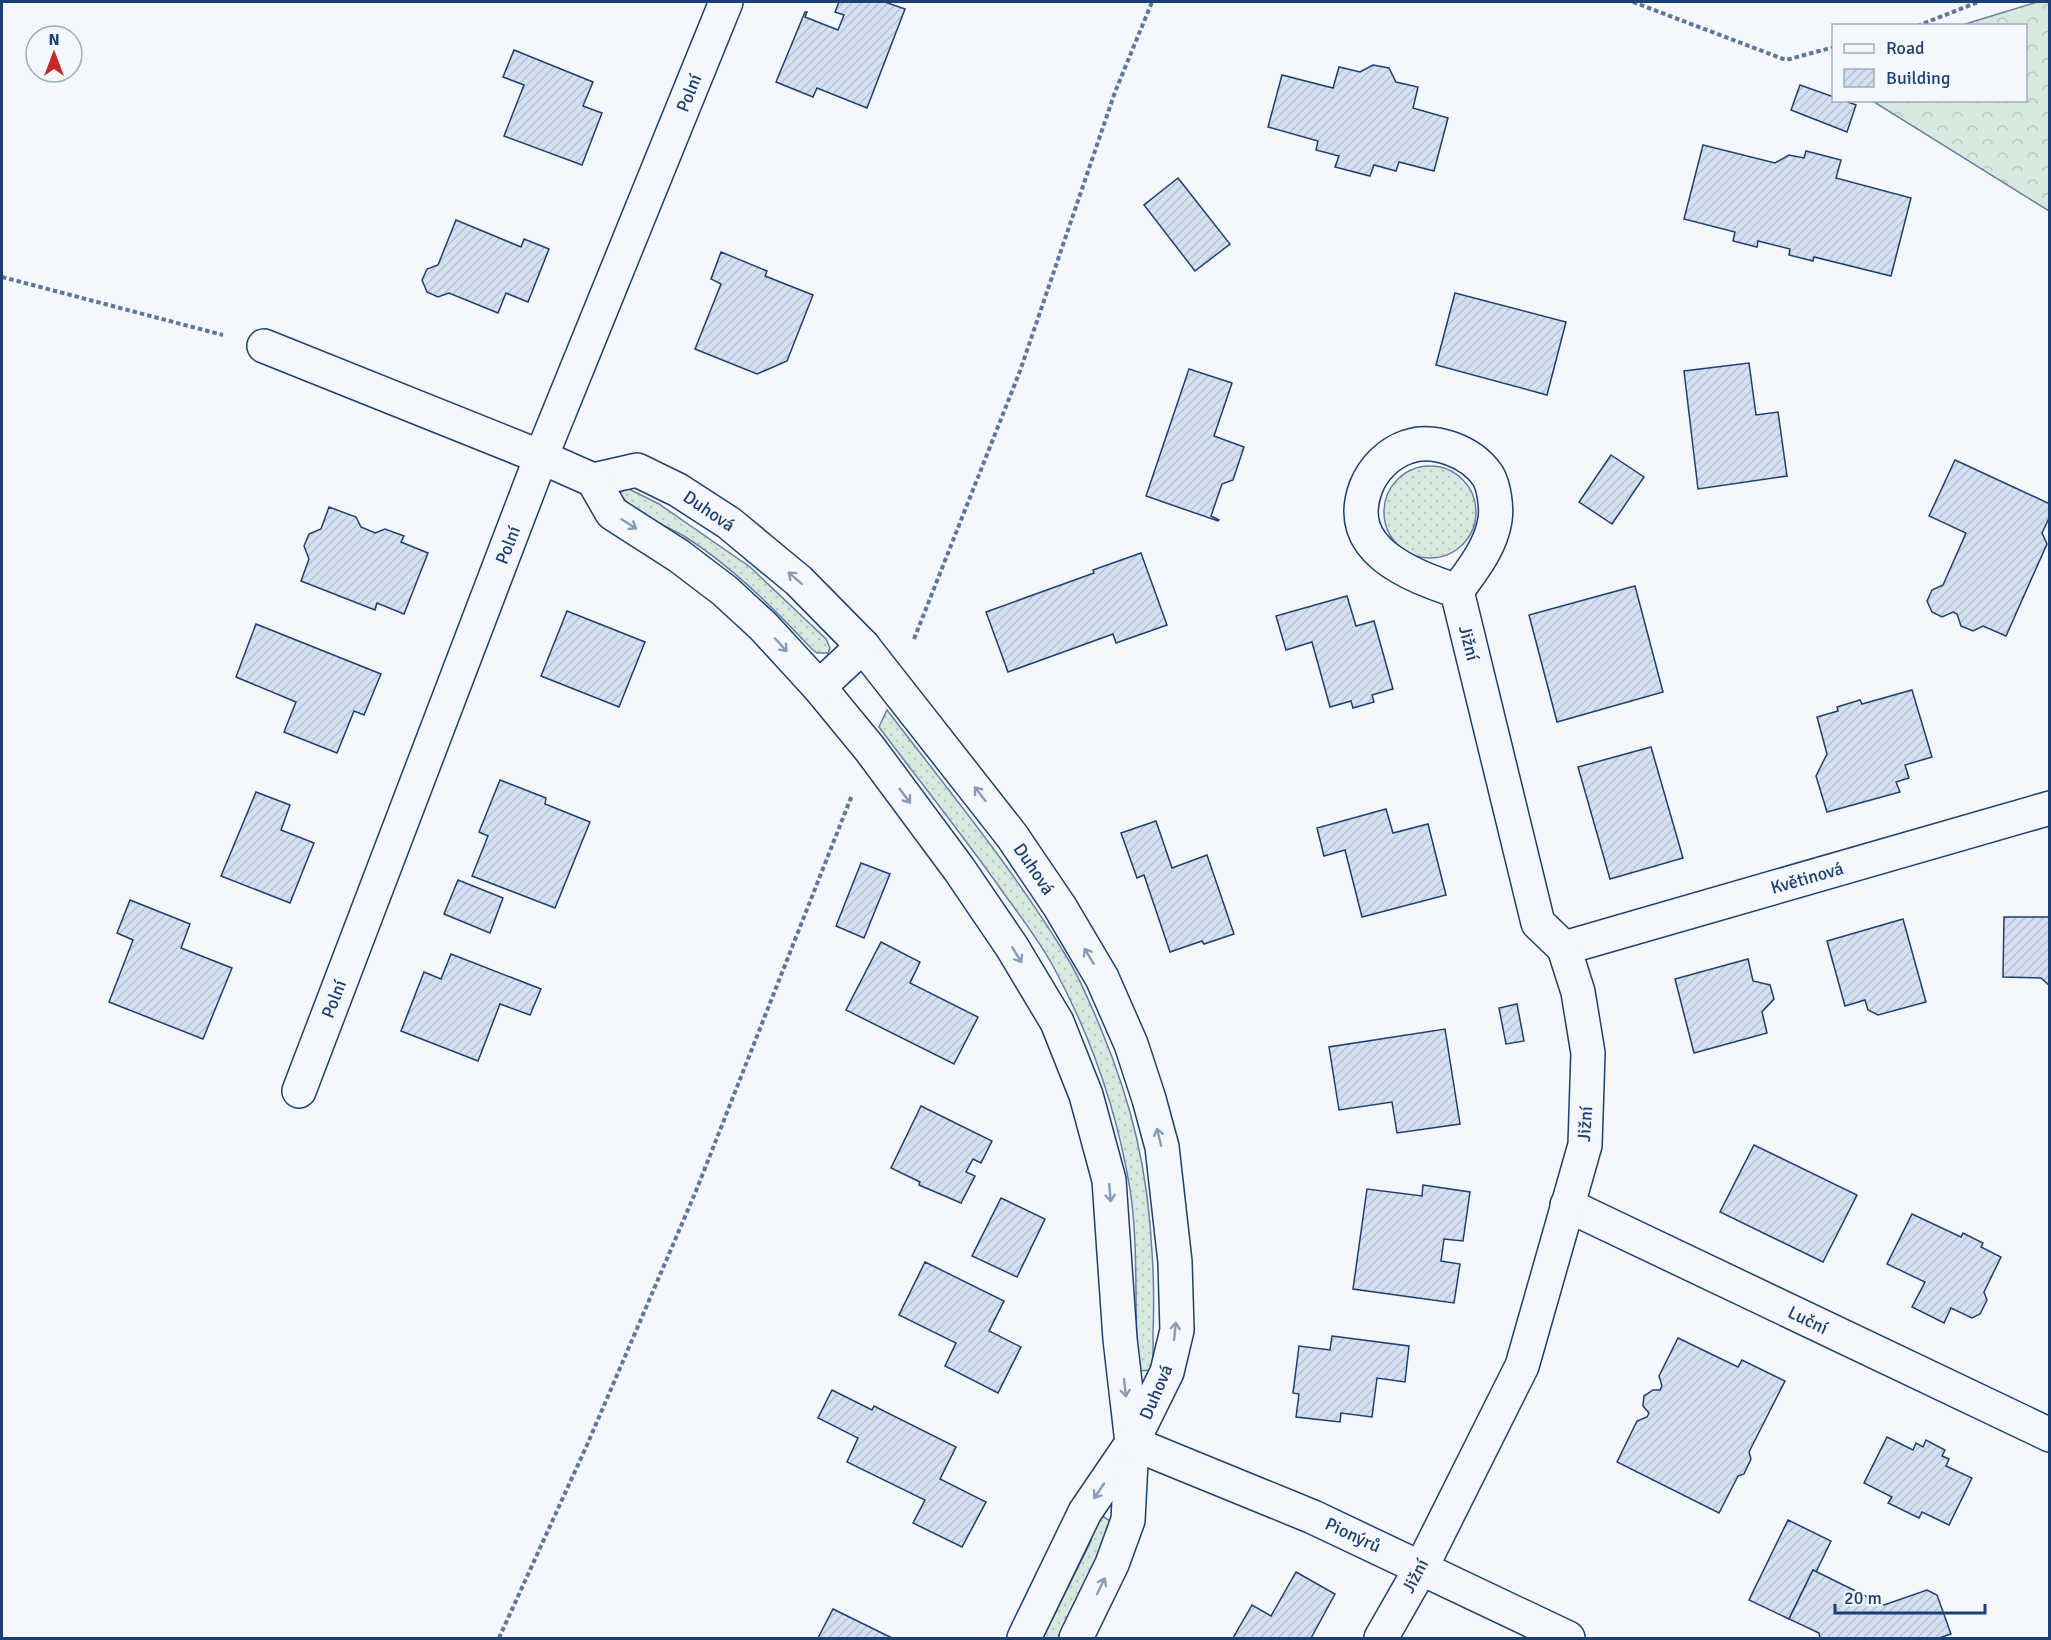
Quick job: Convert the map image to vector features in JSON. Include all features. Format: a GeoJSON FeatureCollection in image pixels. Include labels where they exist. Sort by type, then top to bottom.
{"type":"FeatureCollection","features":[{"type":"Feature","properties":{"kind":"street","name":"Polní"},"geometry":{"type":"LineString","coordinates":[[299,1091],[541,457],[726,2]]}},
{"type":"Feature","properties":{"kind":"street"},"geometry":{"type":"LineString","coordinates":[[264,346],[541,457],[592,480]]}},
{"type":"Feature","properties":{"kind":"street"},"geometry":{"type":"LineString","coordinates":[[1431,445],[1455,450],[1472,460],[1488,476],[1494,493],[1496,519],[1491,536],[1480,560],[1457,591],[1417,578],[1394,566],[1374,547],[1362,524],[1362,499],[1371,476],[1389,456],[1408,446],[1431,445]]}},
{"type":"Feature","properties":{"kind":"street","name":"Duhová"},"geometry":{"type":"LineString","coordinates":[[1024,1638],[1085,1512],[1132,1443],[1167,1372],[1177,1330],[1175,1262],[1162,1147],[1131,1044],[1102,978],[1060,907],[1012,836],[863,646],[799,581],[729,523],[678,490],[637,470],[592,480],[612,513],[679,556],[725,591],[763,626],[819,687],[870,749],[925,823],[1012,947],[1057,1022],[1086,1095],[1109,1180],[1120,1339],[1132,1443],[1128,1520],[1112,1564],[1076,1638]]}},
{"type":"Feature","properties":{"kind":"street","name":"Jižní"},"geometry":{"type":"LineString","coordinates":[[1381,1638],[1420,1568],[1522,1366],[1585,1145],[1588,1053],[1578,992],[1564,948],[1538,923],[1457,591]]}},
{"type":"Feature","properties":{"kind":"street"},"geometry":{"type":"LineString","coordinates":[[819,687],[863,646]]}},
{"type":"Feature","properties":{"kind":"street","name":"Květinová"},"geometry":{"type":"LineString","coordinates":[[1564,948],[2049,808]]}},
{"type":"Feature","properties":{"kind":"street","name":"Luční"},"geometry":{"type":"LineString","coordinates":[[1567,1205],[2049,1436]]}},
{"type":"Feature","properties":{"kind":"street","name":"Pionýrů"},"geometry":{"type":"LineString","coordinates":[[1132,1443],[1313,1517],[1568,1638]]}},
{"type":"Feature","properties":{"kind":"path"},"geometry":{"type":"LineString","coordinates":[[892,682],[906,658],[1020,371],[1115,92],[1152,2]]}},
{"type":"Feature","properties":{"kind":"path"},"geometry":{"type":"LineString","coordinates":[[1633,2],[1786,60],[1832,47]]}},
{"type":"Feature","properties":{"kind":"path"},"geometry":{"type":"LineString","coordinates":[[1922,24],[1978,2]]}},
{"type":"Feature","properties":{"kind":"path"},"geometry":{"type":"LineString","coordinates":[[2,277],[264,346]]}},
{"type":"Feature","properties":{"kind":"path"},"geometry":{"type":"LineString","coordinates":[[499,1638],[587,1445],[696,1191],[870,749]]}},
{"type":"Feature","properties":{"kind":"green space"},"geometry":{"type":"Polygon","coordinates":[[[2037,2],[2049,2],[2049,211],[1874,102],[2027,102],[2027,24],[1965,24],[2037,2]]]}},
{"type":"Feature","properties":{"kind":"green space"},"geometry":{"type":"Polygon","coordinates":[[[1430,466],[1448,469],[1463,479],[1473,494],[1476,512],[1473,530],[1463,545],[1448,555],[1430,558],[1412,555],[1397,545],[1387,530],[1384,512],[1387,494],[1397,479],[1412,469],[1430,466]]]}},
{"type":"Feature","properties":{"kind":"green space"},"geometry":{"type":"Polygon","coordinates":[[[623,489],[629,489],[659,504],[750,567],[826,639],[830,648],[828,653],[817,653],[812,649],[751,588],[702,548],[630,505],[620,493],[623,489]]]}},
{"type":"Feature","properties":{"kind":"green space"},"geometry":{"type":"Polygon","coordinates":[[[887,710],[981,832],[1048,926],[1077,976],[1101,1029],[1130,1111],[1147,1194],[1153,1283],[1151,1370],[1138,1371],[1134,1234],[1130,1189],[1118,1131],[1091,1047],[1067,992],[1036,939],[879,727],[887,710]]]}},
{"type":"Feature","properties":{"kind":"green space"},"geometry":{"type":"Polygon","coordinates":[[[1104,1517],[1112,1522],[1100,1557],[1059,1638],[1043,1638],[1091,1541],[1092,1532],[1099,1518],[1104,1517]]]}},
{"type":"Feature","properties":{"kind":"building"},"geometry":{"type":"Polygon","coordinates":[[[839,2],[885,2],[905,9],[867,108],[817,88],[813,97],[776,82],[805,12],[807,12],[805,17],[838,30],[844,15],[835,12],[839,2]]]}},
{"type":"Feature","properties":{"kind":"building"},"geometry":{"type":"Polygon","coordinates":[[[514,50],[593,82],[583,106],[602,113],[582,165],[504,136],[524,85],[503,77],[514,50]]]}},
{"type":"Feature","properties":{"kind":"building"},"geometry":{"type":"Polygon","coordinates":[[[1373,65],[1389,68],[1396,82],[1418,87],[1413,108],[1448,118],[1434,171],[1399,162],[1396,171],[1374,165],[1370,176],[1335,167],[1339,156],[1316,150],[1318,141],[1268,127],[1282,75],[1333,88],[1339,67],[1360,72],[1373,65]]]}},
{"type":"Feature","properties":{"kind":"building"},"geometry":{"type":"Polygon","coordinates":[[[1800,85],[1832,96],[1832,102],[1848,102],[1856,105],[1847,132],[1791,110],[1800,85]]]}},
{"type":"Feature","properties":{"kind":"building"},"geometry":{"type":"Polygon","coordinates":[[[1703,145],[1775,163],[1789,155],[1804,158],[1806,151],[1841,160],[1836,178],[1911,198],[1891,276],[1814,257],[1813,261],[1789,255],[1790,249],[1758,241],[1757,247],[1733,241],[1735,232],[1684,219],[1703,145]]]}},
{"type":"Feature","properties":{"kind":"building"},"geometry":{"type":"Polygon","coordinates":[[[1178,178],[1230,244],[1195,271],[1144,205],[1178,178]]]}},
{"type":"Feature","properties":{"kind":"building"},"geometry":{"type":"Polygon","coordinates":[[[456,220],[521,247],[524,239],[549,249],[528,302],[506,293],[498,313],[449,293],[438,297],[427,292],[422,280],[427,269],[438,265],[456,220]]]}},
{"type":"Feature","properties":{"kind":"building"},"geometry":{"type":"Polygon","coordinates":[[[721,252],[767,271],[765,276],[813,295],[787,361],[757,374],[695,349],[721,284],[711,279],[721,252]]]}},
{"type":"Feature","properties":{"kind":"building"},"geometry":{"type":"Polygon","coordinates":[[[1455,293],[1566,322],[1547,395],[1436,365],[1455,293]]]}},
{"type":"Feature","properties":{"kind":"building"},"geometry":{"type":"Polygon","coordinates":[[[1749,363],[1756,415],[1778,412],[1787,476],[1698,489],[1684,371],[1749,363]]]}},
{"type":"Feature","properties":{"kind":"building"},"geometry":{"type":"Polygon","coordinates":[[[1189,369],[1232,383],[1214,436],[1244,447],[1233,480],[1222,484],[1211,516],[1218,521],[1146,496],[1189,369]]]}},
{"type":"Feature","properties":{"kind":"building"},"geometry":{"type":"Polygon","coordinates":[[[1611,455],[1644,477],[1612,524],[1579,502],[1611,455]]]}},
{"type":"Feature","properties":{"kind":"building"},"geometry":{"type":"Polygon","coordinates":[[[1955,460],[2050,504],[2050,516],[2042,533],[2047,544],[2006,636],[1983,626],[1973,631],[1961,626],[1957,614],[1953,612],[1942,617],[1932,612],[1927,601],[1932,590],[1943,585],[1966,533],[1929,516],[1955,460]]]}},
{"type":"Feature","properties":{"kind":"building"},"geometry":{"type":"Polygon","coordinates":[[[329,507],[356,517],[361,527],[375,533],[385,529],[404,536],[401,542],[428,553],[404,614],[377,603],[375,610],[301,581],[309,559],[304,546],[309,534],[321,529],[329,507]]]}},
{"type":"Feature","properties":{"kind":"building"},"geometry":{"type":"Polygon","coordinates":[[[1141,553],[1167,625],[1116,643],[1113,634],[1008,672],[986,612],[1094,573],[1093,570],[1141,553]]]}},
{"type":"Feature","properties":{"kind":"building"},"geometry":{"type":"Polygon","coordinates":[[[1635,586],[1663,692],[1557,722],[1529,615],[1635,586]]]}},
{"type":"Feature","properties":{"kind":"building"},"geometry":{"type":"Polygon","coordinates":[[[1347,596],[1356,626],[1374,621],[1393,689],[1372,695],[1374,702],[1353,708],[1351,701],[1330,707],[1312,642],[1286,650],[1276,616],[1347,596]]]}},
{"type":"Feature","properties":{"kind":"building"},"geometry":{"type":"Polygon","coordinates":[[[567,611],[645,642],[619,707],[541,676],[567,611]]]}},
{"type":"Feature","properties":{"kind":"building"},"geometry":{"type":"Polygon","coordinates":[[[256,624],[381,674],[364,715],[354,711],[337,753],[284,732],[296,702],[236,677],[256,624]]]}},
{"type":"Feature","properties":{"kind":"building"},"geometry":{"type":"Polygon","coordinates":[[[1912,690],[1932,757],[1905,765],[1909,778],[1896,782],[1900,792],[1827,812],[1816,776],[1827,754],[1817,717],[1838,711],[1837,707],[1860,700],[1862,704],[1912,690]]]}},
{"type":"Feature","properties":{"kind":"building"},"geometry":{"type":"Polygon","coordinates":[[[1651,747],[1683,858],[1610,879],[1578,767],[1651,747]]]}},
{"type":"Feature","properties":{"kind":"building"},"geometry":{"type":"Polygon","coordinates":[[[500,780],[546,798],[545,804],[590,822],[555,908],[472,876],[488,836],[479,832],[500,780]]]}},
{"type":"Feature","properties":{"kind":"building"},"geometry":{"type":"Polygon","coordinates":[[[256,792],[290,805],[281,830],[314,843],[290,903],[221,876],[256,792]]]}},
{"type":"Feature","properties":{"kind":"building"},"geometry":{"type":"Polygon","coordinates":[[[1386,809],[1393,833],[1428,824],[1446,895],[1362,917],[1345,850],[1324,856],[1317,828],[1386,809]]]}},
{"type":"Feature","properties":{"kind":"building"},"geometry":{"type":"Polygon","coordinates":[[[1156,821],[1172,868],[1207,855],[1234,934],[1204,944],[1202,941],[1170,952],[1144,875],[1137,878],[1121,833],[1156,821]]]}},
{"type":"Feature","properties":{"kind":"building"},"geometry":{"type":"Polygon","coordinates":[[[861,863],[890,874],[864,938],[836,926],[861,863]]]}},
{"type":"Feature","properties":{"kind":"building"},"geometry":{"type":"Polygon","coordinates":[[[458,880],[503,898],[490,933],[444,914],[458,880]]]}},
{"type":"Feature","properties":{"kind":"building"},"geometry":{"type":"Polygon","coordinates":[[[130,900],[190,924],[181,948],[232,968],[203,1039],[109,1002],[133,940],[117,933],[130,900]]]}},
{"type":"Feature","properties":{"kind":"building"},"geometry":{"type":"Polygon","coordinates":[[[2004,917],[2050,917],[2050,986],[2041,978],[2003,977],[2004,917]]]}},
{"type":"Feature","properties":{"kind":"building"},"geometry":{"type":"Polygon","coordinates":[[[1903,919],[1926,1002],[1878,1015],[1868,1010],[1865,1000],[1845,1006],[1827,941],[1903,919]]]}},
{"type":"Feature","properties":{"kind":"building"},"geometry":{"type":"Polygon","coordinates":[[[881,942],[920,962],[910,983],[978,1017],[954,1064],[846,1010],[881,942]]]}},
{"type":"Feature","properties":{"kind":"building"},"geometry":{"type":"Polygon","coordinates":[[[451,954],[541,989],[530,1015],[500,1004],[478,1061],[401,1031],[424,972],[441,979],[451,954]]]}},
{"type":"Feature","properties":{"kind":"building"},"geometry":{"type":"Polygon","coordinates":[[[1748,959],[1753,981],[1770,985],[1774,999],[1762,1012],[1767,1033],[1694,1053],[1675,979],[1748,959]]]}},
{"type":"Feature","properties":{"kind":"building"},"geometry":{"type":"Polygon","coordinates":[[[1517,1004],[1524,1041],[1506,1044],[1499,1008],[1517,1004]]]}},
{"type":"Feature","properties":{"kind":"building"},"geometry":{"type":"Polygon","coordinates":[[[1445,1029],[1460,1124],[1397,1133],[1392,1102],[1339,1110],[1329,1047],[1445,1029]]]}},
{"type":"Feature","properties":{"kind":"building"},"geometry":{"type":"Polygon","coordinates":[[[921,1106],[992,1141],[981,1163],[973,1159],[966,1172],[975,1176],[961,1203],[919,1185],[920,1182],[891,1168],[921,1106]]]}},
{"type":"Feature","properties":{"kind":"building"},"geometry":{"type":"Polygon","coordinates":[[[1754,1145],[1857,1195],[1823,1262],[1720,1212],[1754,1145]]]}},
{"type":"Feature","properties":{"kind":"building"},"geometry":{"type":"Polygon","coordinates":[[[1423,1185],[1470,1192],[1463,1241],[1444,1239],[1441,1261],[1460,1264],[1454,1303],[1353,1289],[1367,1189],[1422,1196],[1423,1185]]]}},
{"type":"Feature","properties":{"kind":"building"},"geometry":{"type":"Polygon","coordinates":[[[1001,1198],[1045,1219],[1017,1277],[972,1256],[1001,1198]]]}},
{"type":"Feature","properties":{"kind":"building"},"geometry":{"type":"Polygon","coordinates":[[[1912,1214],[1961,1237],[1963,1233],[1983,1243],[1981,1247],[2001,1257],[1984,1292],[1987,1300],[1980,1314],[1972,1318],[1951,1308],[1944,1323],[1912,1307],[1925,1282],[1887,1264],[1912,1214]]]}},
{"type":"Feature","properties":{"kind":"building"},"geometry":{"type":"Polygon","coordinates":[[[925,1262],[1004,1301],[989,1331],[1021,1347],[998,1393],[945,1366],[956,1343],[899,1315],[925,1262]]]}},
{"type":"Feature","properties":{"kind":"building"},"geometry":{"type":"Polygon","coordinates":[[[1332,1336],[1409,1346],[1405,1382],[1377,1378],[1372,1417],[1341,1413],[1340,1422],[1296,1417],[1299,1394],[1293,1393],[1299,1346],[1330,1350],[1332,1336]]]}},
{"type":"Feature","properties":{"kind":"building"},"geometry":{"type":"Polygon","coordinates":[[[1678,1338],[1738,1367],[1742,1360],[1785,1381],[1749,1452],[1751,1459],[1744,1474],[1738,1476],[1719,1513],[1617,1462],[1637,1421],[1647,1417],[1649,1413],[1643,1406],[1644,1396],[1653,1390],[1660,1390],[1662,1386],[1659,1376],[1678,1338]]]}},
{"type":"Feature","properties":{"kind":"building"},"geometry":{"type":"Polygon","coordinates":[[[832,1390],[872,1410],[874,1406],[956,1447],[940,1479],[986,1502],[962,1547],[913,1523],[925,1500],[847,1462],[858,1438],[818,1418],[832,1390]]]}},
{"type":"Feature","properties":{"kind":"building"},"geometry":{"type":"Polygon","coordinates":[[[1887,1437],[1913,1450],[1916,1443],[1923,1447],[1926,1440],[1945,1450],[1942,1456],[1949,1459],[1946,1466],[1972,1478],[1949,1525],[1922,1512],[1919,1518],[1888,1503],[1892,1497],[1864,1483],[1887,1437]]]}},
{"type":"Feature","properties":{"kind":"building"},"geometry":{"type":"Polygon","coordinates":[[[1788,1520],[1831,1541],[1816,1572],[1813,1570],[1789,1619],[1749,1600],[1788,1520]]]}},
{"type":"Feature","properties":{"kind":"building"},"geometry":{"type":"Polygon","coordinates":[[[1813,1570],[1884,1605],[1927,1590],[1937,1595],[1951,1634],[1939,1638],[1820,1638],[1819,1633],[1789,1619],[1813,1570]]]}},
{"type":"Feature","properties":{"kind":"building"},"geometry":{"type":"Polygon","coordinates":[[[1296,1572],[1335,1594],[1311,1638],[1233,1638],[1252,1605],[1271,1616],[1296,1572]]]}},
{"type":"Feature","properties":{"kind":"building"},"geometry":{"type":"Polygon","coordinates":[[[833,1609],[892,1638],[818,1638],[833,1609]]]}}]}
